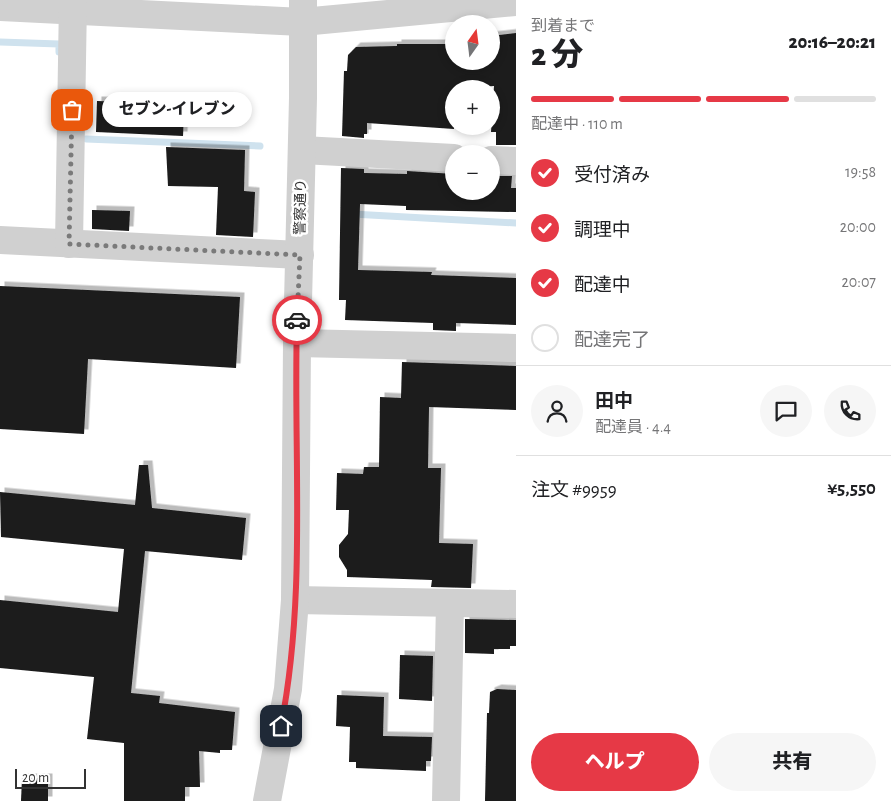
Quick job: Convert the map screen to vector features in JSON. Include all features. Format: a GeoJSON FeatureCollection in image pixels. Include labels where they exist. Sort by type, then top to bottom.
{"type":"FeatureCollection","features":[{"type":"Feature","properties":{"kind":"street"},"geometry":{"type":"LineString","coordinates":[[0,7],[73,6],[302,11],[516,2]]}},
{"type":"Feature","properties":{"kind":"street"},"geometry":{"type":"LineString","coordinates":[[69,244],[73,6]]}},
{"type":"Feature","properties":{"kind":"street","name":"警察通り"},"geometry":{"type":"LineString","coordinates":[[267,801],[288,689],[295,600],[297,343],[302,150],[302,11]]}},
{"type":"Feature","properties":{"kind":"street"},"geometry":{"type":"LineString","coordinates":[[302,150],[445,158]]}},
{"type":"Feature","properties":{"kind":"street"},"geometry":{"type":"LineString","coordinates":[[500,160],[516,161]]}},
{"type":"Feature","properties":{"kind":"street"},"geometry":{"type":"LineString","coordinates":[[0,240],[300,255]]}},
{"type":"Feature","properties":{"kind":"street"},"geometry":{"type":"LineString","coordinates":[[297,343],[516,348]]}},
{"type":"Feature","properties":{"kind":"street"},"geometry":{"type":"LineString","coordinates":[[295,600],[516,604]]}},
{"type":"Feature","properties":{"kind":"street"},"geometry":{"type":"LineString","coordinates":[[446,801],[450,603]]}},
{"type":"Feature","properties":{"kind":"building"},"geometry":{"type":"Polygon","coordinates":[[[516,33],[516,145],[496,145],[496,135],[500,135],[500,80],[445,80],[445,128],[367,123],[367,134],[364,134],[364,138],[342,136],[344,71],[347,71],[348,55],[356,47],[397,46],[397,44],[445,44],[445,70],[500,70],[500,35],[516,33]]]}},
{"type":"Feature","properties":{"kind":"building"},"geometry":{"type":"Polygon","coordinates":[[[97,101],[179,104],[179,112],[184,112],[183,136],[96,132],[97,101]]]}},
{"type":"Feature","properties":{"kind":"building"},"geometry":{"type":"Polygon","coordinates":[[[166,147],[245,150],[244,191],[255,192],[253,237],[216,235],[218,187],[168,186],[166,147]]]}},
{"type":"Feature","properties":{"kind":"building"},"geometry":{"type":"Polygon","coordinates":[[[341,168],[364,169],[364,173],[407,174],[407,171],[445,173],[445,200],[500,200],[500,176],[512,176],[511,188],[516,188],[516,212],[406,210],[406,206],[360,204],[358,270],[432,272],[431,275],[516,278],[516,325],[456,323],[456,331],[433,330],[433,323],[345,320],[346,300],[339,300],[341,168]]]}},
{"type":"Feature","properties":{"kind":"building"},"geometry":{"type":"Polygon","coordinates":[[[92,210],[130,211],[129,231],[92,229],[92,210]]]}},
{"type":"Feature","properties":{"kind":"building"},"geometry":{"type":"Polygon","coordinates":[[[0,286],[240,297],[236,368],[88,359],[84,434],[0,429],[0,286]]]}},
{"type":"Feature","properties":{"kind":"building"},"geometry":{"type":"Polygon","coordinates":[[[402,362],[516,366],[516,410],[429,407],[428,468],[441,468],[439,543],[473,544],[471,588],[431,587],[432,580],[347,577],[347,570],[339,557],[339,545],[348,534],[349,510],[336,510],[337,473],[363,474],[364,467],[379,467],[380,397],[401,398],[402,362]]]}},
{"type":"Feature","properties":{"kind":"building"},"geometry":{"type":"Polygon","coordinates":[[[139,465],[148,465],[152,508],[246,518],[242,560],[145,551],[131,693],[160,696],[159,703],[235,712],[232,750],[220,750],[220,753],[199,751],[200,787],[185,787],[185,801],[124,801],[124,743],[87,739],[94,677],[0,668],[0,600],[118,612],[124,549],[1,537],[0,492],[135,505],[139,465]]]}},
{"type":"Feature","properties":{"kind":"building"},"geometry":{"type":"Polygon","coordinates":[[[465,619],[516,620],[516,646],[510,646],[510,649],[494,649],[494,654],[465,653],[465,619]]]}},
{"type":"Feature","properties":{"kind":"building"},"geometry":{"type":"Polygon","coordinates":[[[400,655],[433,656],[432,701],[399,699],[400,655]]]}},
{"type":"Feature","properties":{"kind":"building"},"geometry":{"type":"Polygon","coordinates":[[[497,689],[516,690],[516,801],[485,801],[487,713],[489,713],[490,692],[497,689]]]}},
{"type":"Feature","properties":{"kind":"building"},"geometry":{"type":"Polygon","coordinates":[[[337,695],[384,697],[383,736],[432,737],[431,761],[426,761],[426,771],[356,768],[356,762],[349,762],[350,727],[336,726],[337,695]]]}},
{"type":"Feature","properties":{"kind":"building"},"geometry":{"type":"Polygon","coordinates":[[[22,778],[48,778],[48,801],[21,801],[22,778]]]}},
{"type":"Feature","properties":{"kind":"waterway"},"geometry":{"type":"LineString","coordinates":[[0,42],[59,44],[59,52]]}},
{"type":"Feature","properties":{"kind":"waterway"},"geometry":{"type":"LineString","coordinates":[[86,139],[260,146]]}},
{"type":"Feature","properties":{"kind":"waterway"},"geometry":{"type":"LineString","coordinates":[[352,214],[516,223]]}},
{"type":"Feature","properties":{"kind":"way so far"},"geometry":{"type":"LineString","coordinates":[[72,110],[69,244],[300,255],[297,320]]}},
{"type":"Feature","properties":{"kind":"place","name":"セブン-イレブン"},"geometry":{"type":"Point","coordinates":[72,110]}},
{"type":"Feature","properties":{"kind":"route"},"geometry":{"type":"LineString","coordinates":[[281,726],[288,689],[295,600],[297,320]]}}]}
